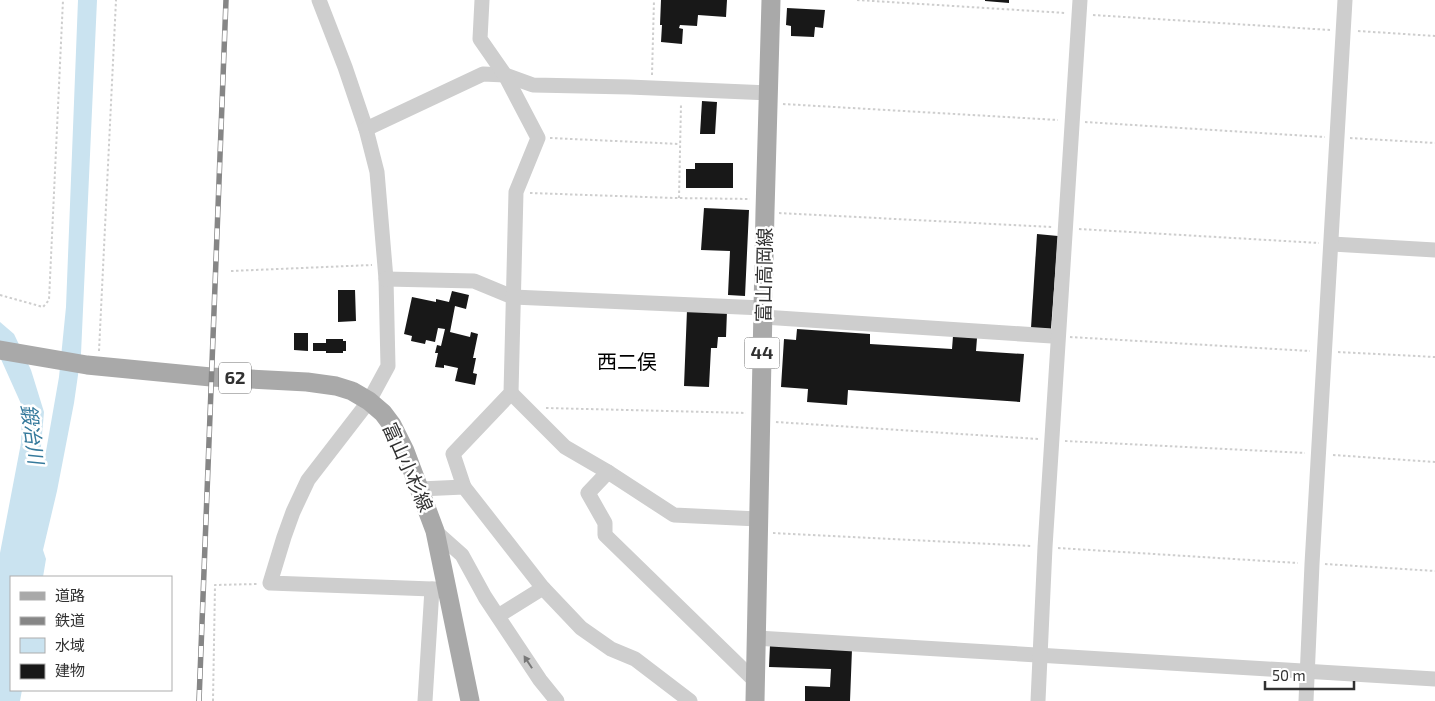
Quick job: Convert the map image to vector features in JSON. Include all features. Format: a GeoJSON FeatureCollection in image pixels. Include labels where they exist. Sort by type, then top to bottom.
{"type":"FeatureCollection","features":[{"type":"Feature","properties":{"kind":"main road","name":"富山高岡線"},"geometry":{"type":"LineString","coordinates":[[755,701],[765,205],[773,1]]}},
{"type":"Feature","properties":{"kind":"main road","name":"富山小杉線"},"geometry":{"type":"LineString","coordinates":[[0,350],[93,365],[211,377],[307,382],[336,386],[352,391],[369,401],[383,413],[392,425],[405,451],[435,531],[439,589],[470,701]]}},
{"type":"Feature","properties":{"kind":"street"},"geometry":{"type":"LineString","coordinates":[[319,0],[366,129],[377,172],[385,272],[388,366],[369,401],[308,480],[293,512],[270,584],[439,589],[425,701]]}},
{"type":"Feature","properties":{"kind":"street"},"geometry":{"type":"LineString","coordinates":[[482,0],[480,39],[505,75],[538,138],[516,192],[511,393],[453,454],[464,487],[543,588],[581,628],[611,649],[634,659],[690,701]]}},
{"type":"Feature","properties":{"kind":"street"},"geometry":{"type":"LineString","coordinates":[[1306,701],[1312,564],[1345,0]]}},
{"type":"Feature","properties":{"kind":"street"},"geometry":{"type":"LineString","coordinates":[[1038,701],[1052,440],[1055,336],[1065,228],[1080,7]]}},
{"type":"Feature","properties":{"kind":"street"},"geometry":{"type":"LineString","coordinates":[[366,129],[483,74],[505,75],[534,84],[682,89],[768,98]]}},
{"type":"Feature","properties":{"kind":"street"},"geometry":{"type":"LineString","coordinates":[[1332,244],[1435,250]]}},
{"type":"Feature","properties":{"kind":"street"},"geometry":{"type":"LineString","coordinates":[[385,272],[474,281],[514,297],[763,312],[1055,336]]}},
{"type":"Feature","properties":{"kind":"street"},"geometry":{"type":"LineString","coordinates":[[511,393],[565,447],[608,472],[674,515],[758,526]]}},
{"type":"Feature","properties":{"kind":"street"},"geometry":{"type":"LineString","coordinates":[[608,472],[588,493],[605,523],[605,534],[755,681]]}},
{"type":"Feature","properties":{"kind":"street"},"geometry":{"type":"LineString","coordinates":[[420,489],[464,487]]}},
{"type":"Feature","properties":{"kind":"street"},"geometry":{"type":"LineString","coordinates":[[435,531],[462,555],[485,597],[540,680],[557,701]]}},
{"type":"Feature","properties":{"kind":"street"},"geometry":{"type":"LineString","coordinates":[[498,616],[543,588]]}},
{"type":"Feature","properties":{"kind":"street"},"geometry":{"type":"LineString","coordinates":[[756,638],[1435,679]]}},
{"type":"Feature","properties":{"kind":"path"},"geometry":{"type":"LineString","coordinates":[[0,295],[43,307],[48,300],[63,0]]}},
{"type":"Feature","properties":{"kind":"path"},"geometry":{"type":"LineString","coordinates":[[93,365],[116,0]]}},
{"type":"Feature","properties":{"kind":"path"},"geometry":{"type":"LineString","coordinates":[[652,88],[654,0]]}},
{"type":"Feature","properties":{"kind":"path"},"geometry":{"type":"LineString","coordinates":[[857,0],[1080,7],[1435,36]]}},
{"type":"Feature","properties":{"kind":"path"},"geometry":{"type":"LineString","coordinates":[[679,198],[682,89]]}},
{"type":"Feature","properties":{"kind":"path"},"geometry":{"type":"LineString","coordinates":[[768,98],[1072,121],[1435,143]]}},
{"type":"Feature","properties":{"kind":"path"},"geometry":{"type":"LineString","coordinates":[[538,138],[680,144]]}},
{"type":"Feature","properties":{"kind":"path"},"geometry":{"type":"LineString","coordinates":[[516,192],[679,198],[1065,228],[1332,244]]}},
{"type":"Feature","properties":{"kind":"path"},"geometry":{"type":"LineString","coordinates":[[231,271],[385,272]]}},
{"type":"Feature","properties":{"kind":"path"},"geometry":{"type":"LineString","coordinates":[[1055,336],[1435,357]]}},
{"type":"Feature","properties":{"kind":"path"},"geometry":{"type":"LineString","coordinates":[[526,408],[761,417],[1052,440],[1435,462]]}},
{"type":"Feature","properties":{"kind":"path"},"geometry":{"type":"LineString","coordinates":[[758,526],[1046,547],[1435,571]]}},
{"type":"Feature","properties":{"kind":"path"},"geometry":{"type":"LineString","coordinates":[[213,701],[215,585],[270,584]]}},
{"type":"Feature","properties":{"kind":"water","name":"鍛冶川"},"geometry":{"type":"Polygon","coordinates":[[[78,0],[97,0],[81,354],[74,403],[57,491],[43,550],[46,559],[43,576],[10,576],[10,691],[22,691],[20,701],[0,701],[0,553],[21,443],[22,406],[0,357],[0,322],[14,334],[31,370],[44,412],[40,457],[45,457],[59,377],[66,307],[78,0]]]}},
{"type":"Feature","properties":{"kind":"building"},"geometry":{"type":"Polygon","coordinates":[[[661,0],[727,0],[726,17],[698,15],[697,26],[680,25],[679,28],[683,29],[682,44],[661,42],[661,0]]]}},
{"type":"Feature","properties":{"kind":"building"},"geometry":{"type":"Polygon","coordinates":[[[1009,0],[1009,3],[985,1],[1009,0]]]}},
{"type":"Feature","properties":{"kind":"building"},"geometry":{"type":"Polygon","coordinates":[[[787,8],[825,10],[823,28],[815,27],[814,37],[791,36],[791,26],[786,25],[787,8]]]}},
{"type":"Feature","properties":{"kind":"building"},"geometry":{"type":"Polygon","coordinates":[[[702,101],[717,102],[715,134],[700,134],[702,101]]]}},
{"type":"Feature","properties":{"kind":"building"},"geometry":{"type":"Polygon","coordinates":[[[695,163],[733,163],[733,188],[686,188],[686,169],[695,169],[695,163]]]}},
{"type":"Feature","properties":{"kind":"building"},"geometry":{"type":"Polygon","coordinates":[[[704,208],[749,210],[745,296],[728,295],[730,251],[701,250],[704,208]]]}},
{"type":"Feature","properties":{"kind":"building"},"geometry":{"type":"Polygon","coordinates":[[[1037,234],[1058,236],[1051,329],[1031,328],[1037,234]]]}},
{"type":"Feature","properties":{"kind":"building"},"geometry":{"type":"Polygon","coordinates":[[[338,290],[355,290],[356,321],[338,322],[338,290]]]}},
{"type":"Feature","properties":{"kind":"building"},"geometry":{"type":"Polygon","coordinates":[[[452,291],[469,295],[466,309],[455,306],[450,332],[470,337],[471,332],[478,334],[473,358],[476,358],[473,373],[477,374],[475,385],[455,381],[458,368],[444,365],[444,368],[435,367],[438,353],[435,353],[437,345],[441,346],[445,329],[438,328],[435,342],[426,340],[425,344],[411,341],[412,336],[404,334],[412,297],[436,302],[436,299],[449,302],[452,291]]]}},
{"type":"Feature","properties":{"kind":"building"},"geometry":{"type":"Polygon","coordinates":[[[687,310],[727,311],[726,337],[718,337],[717,348],[711,348],[709,387],[684,386],[687,310]]]}},
{"type":"Feature","properties":{"kind":"building"},"geometry":{"type":"Polygon","coordinates":[[[797,329],[870,334],[870,344],[952,349],[953,336],[977,338],[976,351],[1024,354],[1020,402],[848,390],[847,405],[807,402],[808,389],[781,387],[784,339],[796,340],[797,329]]]}},
{"type":"Feature","properties":{"kind":"building"},"geometry":{"type":"Polygon","coordinates":[[[294,333],[308,333],[308,351],[294,350],[294,333]]]}},
{"type":"Feature","properties":{"kind":"building"},"geometry":{"type":"Polygon","coordinates":[[[326,339],[343,339],[343,341],[346,341],[346,351],[343,351],[343,353],[326,353],[326,351],[313,351],[313,343],[326,343],[326,339]]]}},
{"type":"Feature","properties":{"kind":"building"},"geometry":{"type":"Polygon","coordinates":[[[770,645],[852,649],[850,701],[805,701],[805,686],[830,687],[831,669],[769,667],[770,645]]]}},
{"type":"Feature","properties":{"kind":"railway"},"geometry":{"type":"LineString","coordinates":[[199,701],[226,0]]}},
{"type":"Feature","properties":{"kind":"district","name":"西二俣"},"geometry":{"type":"Point","coordinates":[627,362]}}]}
